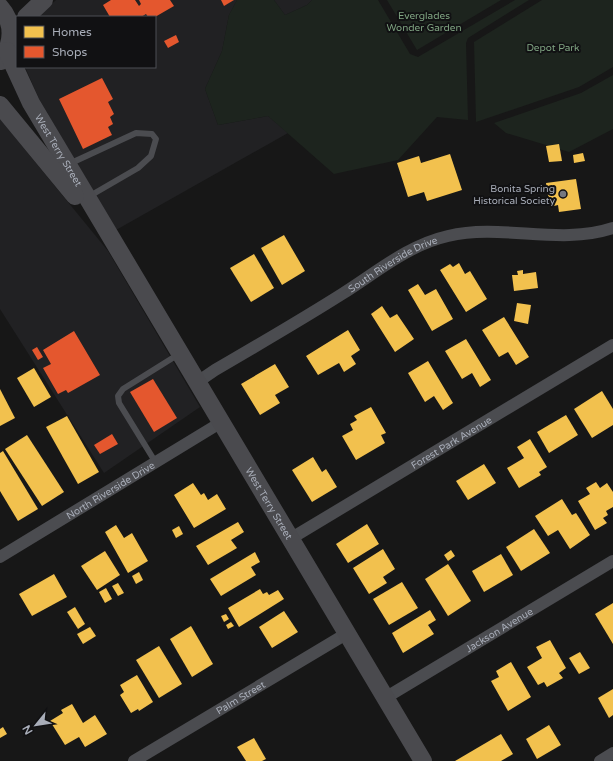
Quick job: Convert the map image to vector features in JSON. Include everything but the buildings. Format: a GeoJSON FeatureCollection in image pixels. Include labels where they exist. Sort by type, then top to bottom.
{"type":"FeatureCollection","features":[{"type":"Feature","properties":{"kind":"street"},"geometry":{"type":"LineString","coordinates":[[27,16],[44,0]]}},
{"type":"Feature","properties":{"kind":"street","name":"West Terry Street"},"geometry":{"type":"LineString","coordinates":[[0,7],[6,14],[11,26],[9,45],[16,63]]}},
{"type":"Feature","properties":{"kind":"street","name":"West Terry Street"},"geometry":{"type":"LineString","coordinates":[[18,68],[31,103],[61,168]]}},
{"type":"Feature","properties":{"kind":"street","name":"West Terry Street"},"geometry":{"type":"LineString","coordinates":[[0,105],[61,168],[115,246],[422,761]]}},
{"type":"Feature","properties":{"kind":"street","name":"South Riverside Drive"},"geometry":{"type":"LineString","coordinates":[[196,383],[343,293],[398,257],[428,241],[466,233],[504,232],[572,236],[590,234],[613,228]]}},
{"type":"Feature","properties":{"kind":"street","name":"Forest Park Avenue"},"geometry":{"type":"LineString","coordinates":[[290,539],[613,344]]}},
{"type":"Feature","properties":{"kind":"street","name":"North Riverside Drive"},"geometry":{"type":"LineString","coordinates":[[0,557],[220,424]]}},
{"type":"Feature","properties":{"kind":"street","name":"Jackson Avenue"},"geometry":{"type":"LineString","coordinates":[[385,698],[613,560]]}},
{"type":"Feature","properties":{"kind":"street","name":"Palm Street"},"geometry":{"type":"LineString","coordinates":[[134,761],[346,634]]}},
{"type":"Feature","properties":{"kind":"street"},"geometry":{"type":"LineString","coordinates":[[600,761],[613,753]]}},
{"type":"Feature","properties":{"kind":"lane"},"geometry":{"type":"LineString","coordinates":[[61,168],[136,133],[144,132],[152,134],[156,139],[151,156],[138,168],[83,200]]}},
{"type":"Feature","properties":{"kind":"lane"},"geometry":{"type":"LineString","coordinates":[[156,463],[119,402],[118,396],[123,389],[179,354]]}},
{"type":"Feature","properties":{"kind":"shaded area"},"geometry":{"type":"Polygon","coordinates":[[[56,0],[237,0],[229,15],[222,51],[205,89],[218,125],[268,116],[288,133],[116,230],[39,99],[25,68],[156,68],[156,16],[39,16],[56,0]]]}},
{"type":"Feature","properties":{"kind":"shaded area"},"geometry":{"type":"Polygon","coordinates":[[[274,0],[312,0],[307,5],[285,15],[274,0]]]}},
{"type":"Feature","properties":{"kind":"shaded area"},"geometry":{"type":"Polygon","coordinates":[[[0,119],[108,251],[200,407],[104,473],[0,309],[0,119]]]}},
{"type":"Feature","properties":{"kind":"green space"},"geometry":{"type":"Polygon","coordinates":[[[237,0],[274,0],[285,15],[307,5],[312,0],[378,0],[410,54],[418,57],[515,0],[529,0],[468,38],[466,43],[468,120],[437,117],[398,160],[334,174],[268,116],[218,125],[205,89],[222,51],[229,15],[237,0]]]}},
{"type":"Feature","properties":{"kind":"green space","name":"Everglades Wonder Garden"},"geometry":{"type":"Polygon","coordinates":[[[387,0],[501,0],[417,50],[387,0]]]}},
{"type":"Feature","properties":{"kind":"green space","name":"Depot Park"},"geometry":{"type":"Polygon","coordinates":[[[542,0],[613,0],[613,67],[579,87],[476,122],[474,42],[542,0]]]}},
{"type":"Feature","properties":{"kind":"green space"},"geometry":{"type":"Polygon","coordinates":[[[613,75],[613,129],[569,152],[506,133],[494,123],[581,93],[613,75]]]}},
{"type":"Feature","properties":{"kind":"place","name":"Bonita Spring Historical Society"},"geometry":{"type":"Point","coordinates":[563,194]}}]}
